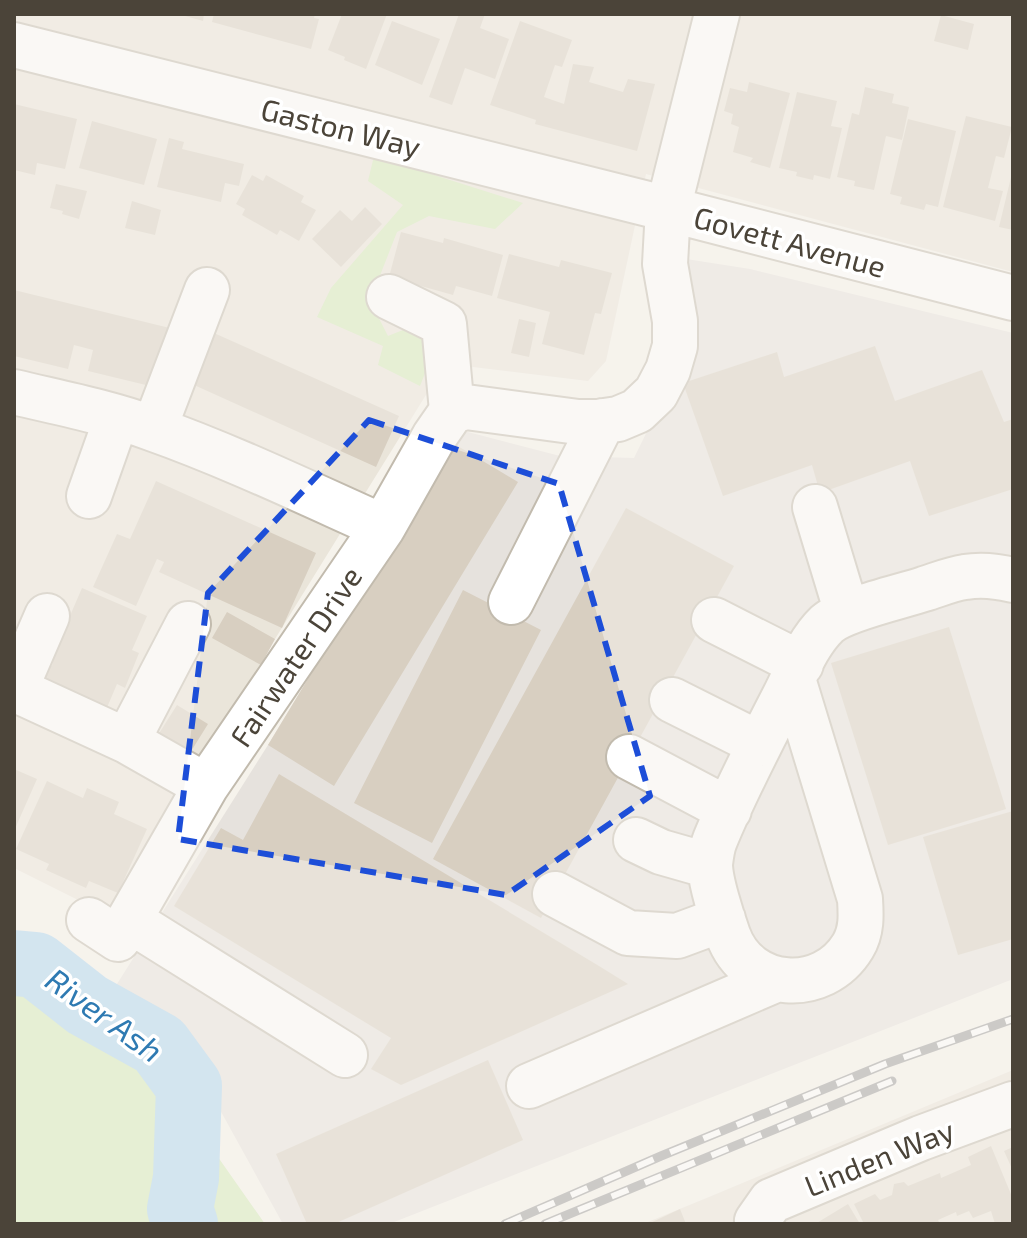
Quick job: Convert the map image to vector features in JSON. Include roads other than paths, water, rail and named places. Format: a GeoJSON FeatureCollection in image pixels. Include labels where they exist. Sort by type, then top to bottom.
{"type":"FeatureCollection","features":[{"type":"Feature","properties":{"kind":"street","name":"Govett Avenue"},"geometry":{"type":"LineString","coordinates":[[717,14],[668,209],[1013,298]]}},
{"type":"Feature","properties":{"kind":"street","name":"Gaston Way"},"geometry":{"type":"LineString","coordinates":[[14,45],[668,209]]}},
{"type":"Feature","properties":{"kind":"street"},"geometry":{"type":"LineString","coordinates":[[389,297],[444,324],[452,411],[466,407],[578,422],[618,419],[637,411],[656,393],[668,370],[675,346],[675,321],[665,264],[668,209]]}},
{"type":"Feature","properties":{"kind":"street"},"geometry":{"type":"LineString","coordinates":[[89,496],[136,423],[207,290]]}},
{"type":"Feature","properties":{"kind":"street"},"geometry":{"type":"LineString","coordinates":[[14,392],[136,423],[240,463],[383,527]]}},
{"type":"Feature","properties":{"kind":"street","name":"Fairwater Drive"},"geometry":{"type":"LineString","coordinates":[[345,1055],[109,920],[206,786],[383,527],[452,411]]}},
{"type":"Feature","properties":{"kind":"street"},"geometry":{"type":"LineString","coordinates":[[511,602],[603,421]]}},
{"type":"Feature","properties":{"kind":"street"},"geometry":{"type":"LineString","coordinates":[[815,507],[847,613]]}},
{"type":"Feature","properties":{"kind":"street"},"geometry":{"type":"LineString","coordinates":[[714,620],[797,672],[860,899],[861,922],[854,944],[841,962],[821,975],[799,981],[775,980],[756,971],[739,956],[728,937],[710,866],[713,844],[760,744],[797,672],[812,643],[828,624],[847,613],[964,577],[994,575],[1013,580]]}},
{"type":"Feature","properties":{"kind":"street"},"geometry":{"type":"LineString","coordinates":[[47,616],[15,689],[127,741],[206,786]]}},
{"type":"Feature","properties":{"kind":"street"},"geometry":{"type":"LineString","coordinates":[[127,741],[188,624]]}},
{"type":"Feature","properties":{"kind":"street"},"geometry":{"type":"LineString","coordinates":[[672,700],[760,744]]}},
{"type":"Feature","properties":{"kind":"street"},"geometry":{"type":"LineString","coordinates":[[629,757],[729,810]]}},
{"type":"Feature","properties":{"kind":"street"},"geometry":{"type":"LineString","coordinates":[[636,840],[661,852],[710,866]]}},
{"type":"Feature","properties":{"kind":"street"},"geometry":{"type":"LineString","coordinates":[[555,894],[628,933],[677,936],[723,919]]}},
{"type":"Feature","properties":{"kind":"street"},"geometry":{"type":"LineString","coordinates":[[529,1086],[775,980]]}},
{"type":"Feature","properties":{"kind":"street","name":"Linden Way"},"geometry":{"type":"LineString","coordinates":[[758,1224],[771,1201],[921,1138],[1013,1104]]}},
{"type":"Feature","properties":{"kind":"waterway","name":"River Ash"},"geometry":{"type":"LineString","coordinates":[[14,963],[36,965],[87,1005],[159,1045],[189,1086],[186,1178],[180,1209],[185,1224]]}},
{"type":"Feature","properties":{"kind":"railway"},"geometry":{"type":"LineString","coordinates":[[505,1224],[885,1064],[1013,1019]]}},
{"type":"Feature","properties":{"kind":"railway"},"geometry":{"type":"LineString","coordinates":[[545,1224],[892,1081]]}}]}
